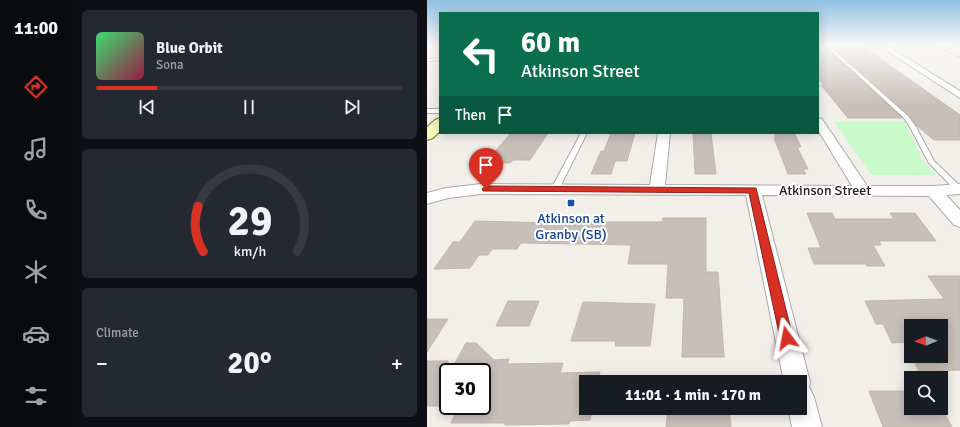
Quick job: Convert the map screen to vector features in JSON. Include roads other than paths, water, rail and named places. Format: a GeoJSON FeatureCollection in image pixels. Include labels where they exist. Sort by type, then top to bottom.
{"type":"FeatureCollection","features":[{"type":"Feature","properties":{"kind":"street"},"geometry":{"type":"LineString","coordinates":[[912,65],[960,95]]}},
{"type":"Feature","properties":{"kind":"street"},"geometry":{"type":"LineString","coordinates":[[819,123],[863,191]]}},
{"type":"Feature","properties":{"kind":"street"},"geometry":{"type":"LineString","coordinates":[[427,134],[439,124]]}},
{"type":"Feature","properties":{"kind":"street"},"geometry":{"type":"LineString","coordinates":[[657,189],[664,134]]}},
{"type":"Feature","properties":{"kind":"street","name":"Atkinson Street"},"geometry":{"type":"LineString","coordinates":[[427,199],[446,193],[474,189],[933,191],[959,189]]}},
{"type":"Feature","properties":{"kind":"street"},"geometry":{"type":"LineString","coordinates":[[753,190],[795,375]]}},
{"type":"Feature","properties":{"kind":"street"},"geometry":{"type":"LineString","coordinates":[[933,191],[960,221]]}},
{"type":"Feature","properties":{"kind":"street"},"geometry":{"type":"LineString","coordinates":[[804,415],[807,427]]}},
{"type":"Feature","properties":{"kind":"lane"},"geometry":{"type":"LineString","coordinates":[[848,65],[906,117],[913,127],[931,162],[959,189]]}},
{"type":"Feature","properties":{"kind":"lane"},"geometry":{"type":"LineString","coordinates":[[427,111],[439,111]]}},
{"type":"Feature","properties":{"kind":"lane"},"geometry":{"type":"LineString","coordinates":[[555,189],[583,134]]}},
{"type":"Feature","properties":{"kind":"place","name":"Atkinson at Granby (SB)"},"geometry":{"type":"Point","coordinates":[571,203]}}]}
